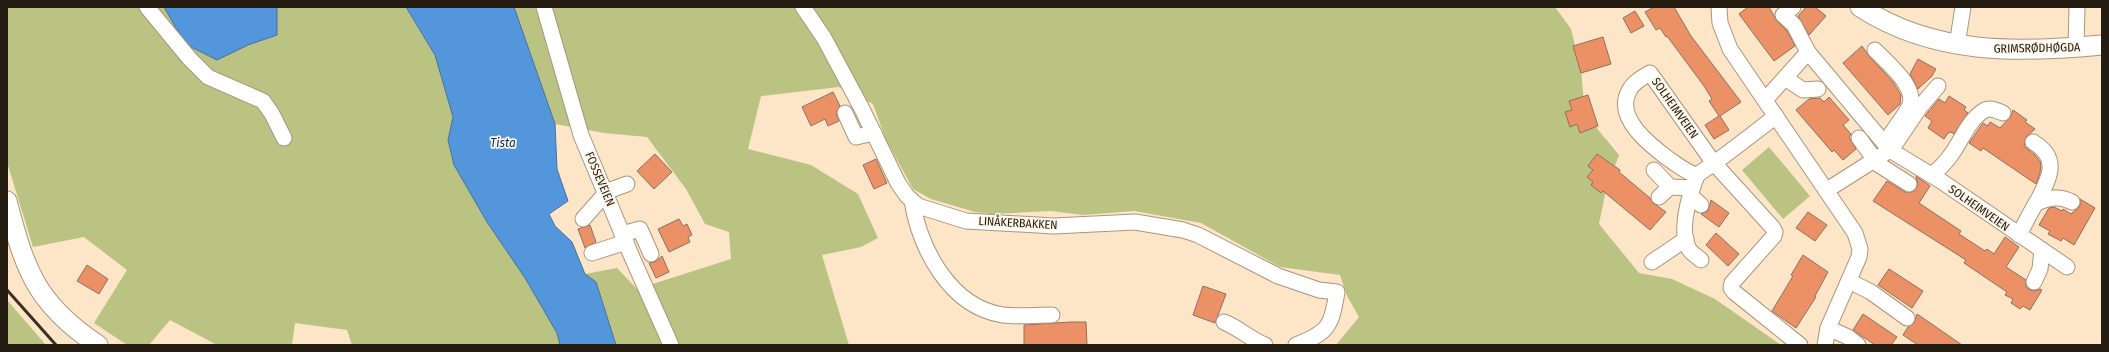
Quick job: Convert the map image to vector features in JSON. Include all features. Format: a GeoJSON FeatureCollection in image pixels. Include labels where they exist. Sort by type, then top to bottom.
{"type":"FeatureCollection","features":[{"type":"Feature","properties":{"kind":"main road","name":"GRIMSRØDHØGDA"},"geometry":{"type":"LineString","coordinates":[[1860,7],[1871,15],[1905,29],[1957,45],[1996,50],[2076,48],[2102,45]]}},
{"type":"Feature","properties":{"kind":"main road"},"geometry":{"type":"LineString","coordinates":[[7,201],[10,221],[29,272],[42,294],[66,323],[98,345]]}},
{"type":"Feature","properties":{"kind":"street"},"geometry":{"type":"LineString","coordinates":[[147,7],[189,58],[208,77],[262,101],[272,114],[284,138]]}},
{"type":"Feature","properties":{"kind":"street","name":"FOSSEVEIEN"},"geometry":{"type":"LineString","coordinates":[[544,7],[581,134],[624,238],[671,345]]}},
{"type":"Feature","properties":{"kind":"street","name":"LINÅKERBAKKEN"},"geometry":{"type":"LineString","coordinates":[[803,7],[824,38],[874,133],[898,183],[907,196],[918,206],[966,221],[1054,226],[1135,222],[1183,230],[1198,235],[1278,276],[1319,290],[1337,292],[1332,318],[1327,328],[1316,337],[1296,345]]}},
{"type":"Feature","properties":{"kind":"street"},"geometry":{"type":"LineString","coordinates":[[1719,7],[1720,23],[1730,49],[1766,99],[1776,116],[1850,223],[1858,241],[1859,257],[1828,328],[1825,345]]}},
{"type":"Feature","properties":{"kind":"street","name":"SOLHEIMVEIEN"},"geometry":{"type":"LineString","coordinates":[[1793,7],[1783,15],[1794,25],[1808,52],[1889,148],[2067,267]]}},
{"type":"Feature","properties":{"kind":"street"},"geometry":{"type":"LineString","coordinates":[[1957,45],[1963,7]]}},
{"type":"Feature","properties":{"kind":"street"},"geometry":{"type":"LineString","coordinates":[[2076,48],[2077,7]]}},
{"type":"Feature","properties":{"kind":"street"},"geometry":{"type":"LineString","coordinates":[[1875,50],[1908,85],[1912,97],[1889,148]]}},
{"type":"Feature","properties":{"kind":"street"},"geometry":{"type":"LineString","coordinates":[[1766,99],[1808,52]]}},
{"type":"Feature","properties":{"kind":"street","name":"SOLHEIMVEIEN"},"geometry":{"type":"LineString","coordinates":[[1695,191],[1686,171],[1649,144],[1638,134],[1631,123],[1626,102],[1629,90],[1638,81],[1650,73],[1713,162],[1775,232],[1774,236],[1732,283],[1731,288],[1740,297],[1800,345]]}},
{"type":"Feature","properties":{"kind":"street"},"geometry":{"type":"LineString","coordinates":[[1785,78],[1803,90],[1818,89]]}},
{"type":"Feature","properties":{"kind":"street"},"geometry":{"type":"LineString","coordinates":[[1827,190],[1874,161],[1889,148],[1938,86]]}},
{"type":"Feature","properties":{"kind":"street"},"geometry":{"type":"LineString","coordinates":[[1931,175],[1940,168],[1952,154],[1972,121],[1986,109],[1992,109],[2003,113]]}},
{"type":"Feature","properties":{"kind":"street"},"geometry":{"type":"LineString","coordinates":[[845,113],[856,137],[874,133]]}},
{"type":"Feature","properties":{"kind":"street"},"geometry":{"type":"LineString","coordinates":[[1701,260],[1689,250],[1686,238],[1686,216],[1695,191],[1713,162],[1776,116]]}},
{"type":"Feature","properties":{"kind":"street"},"geometry":{"type":"LineString","coordinates":[[1859,138],[1874,161],[1909,184]]}},
{"type":"Feature","properties":{"kind":"street"},"geometry":{"type":"LineString","coordinates":[[2018,235],[2051,172],[2047,154],[2041,147],[2033,142]]}},
{"type":"Feature","properties":{"kind":"street"},"geometry":{"type":"LineString","coordinates":[[1654,170],[1665,192],[1695,191]]}},
{"type":"Feature","properties":{"kind":"street"},"geometry":{"type":"LineString","coordinates":[[582,219],[605,192],[627,184]]}},
{"type":"Feature","properties":{"kind":"street"},"geometry":{"type":"LineString","coordinates":[[2036,203],[2052,197],[2065,198],[2072,202]]}},
{"type":"Feature","properties":{"kind":"street"},"geometry":{"type":"LineString","coordinates":[[912,201],[916,222],[928,253],[946,281],[963,297],[979,308],[1002,315],[1052,315]]}},
{"type":"Feature","properties":{"kind":"street"},"geometry":{"type":"LineString","coordinates":[[592,253],[640,229],[651,254]]}},
{"type":"Feature","properties":{"kind":"street"},"geometry":{"type":"LineString","coordinates":[[1652,262],[1686,238]]}},
{"type":"Feature","properties":{"kind":"street"},"geometry":{"type":"LineString","coordinates":[[2034,282],[2040,269],[2042,250]]}},
{"type":"Feature","properties":{"kind":"street"},"geometry":{"type":"LineString","coordinates":[[1849,281],[1871,292],[1907,318]]}},
{"type":"Feature","properties":{"kind":"street"},"geometry":{"type":"LineString","coordinates":[[1224,322],[1234,326],[1249,338],[1264,345]]}},
{"type":"Feature","properties":{"kind":"street"},"geometry":{"type":"LineString","coordinates":[[1828,328],[1848,337],[1858,345]]}},
{"type":"Feature","properties":{"kind":"green space"},"geometry":{"type":"Polygon","coordinates":[[[7,7],[164,7],[185,44],[248,45],[277,35],[277,7],[406,7],[435,55],[453,117],[448,140],[454,165],[487,222],[525,278],[557,333],[560,345],[352,345],[347,330],[295,323],[292,345],[217,345],[170,320],[149,345],[127,345],[94,323],[127,270],[84,237],[33,247],[7,162],[7,7]]]}},
{"type":"Feature","properties":{"kind":"green space"},"geometry":{"type":"Polygon","coordinates":[[[514,7],[1555,7],[1571,29],[1581,70],[1585,114],[1619,155],[1606,190],[1599,224],[1639,273],[1672,279],[1715,299],[1781,345],[1336,345],[1359,317],[1347,296],[1340,275],[1280,267],[1201,223],[1134,211],[1083,215],[1051,211],[991,214],[975,212],[931,199],[913,189],[886,140],[873,104],[839,87],[761,96],[748,149],[811,165],[858,194],[878,238],[861,247],[822,255],[849,345],[616,345],[596,282],[585,274],[617,268],[637,289],[731,259],[729,232],[705,224],[686,189],[647,137],[604,133],[555,124],[514,7]]]}},
{"type":"Feature","properties":{"kind":"green space"},"geometry":{"type":"Polygon","coordinates":[[[1769,147],[1810,196],[1783,219],[1742,170],[1769,147]]]}},
{"type":"Feature","properties":{"kind":"green space"},"geometry":{"type":"Polygon","coordinates":[[[7,300],[46,345],[7,345],[7,300]]]}},
{"type":"Feature","properties":{"kind":"water"},"geometry":{"type":"Polygon","coordinates":[[[164,7],[277,7],[277,35],[248,45],[217,60],[185,44],[164,7]]]}},
{"type":"Feature","properties":{"kind":"water","name":"Tista"},"geometry":{"type":"Polygon","coordinates":[[[406,7],[514,7],[555,124],[557,169],[568,201],[549,214],[555,226],[572,242],[585,274],[596,282],[616,345],[560,345],[557,333],[525,278],[487,222],[454,165],[448,140],[453,117],[435,55],[406,7]]]}},
{"type":"Feature","properties":{"kind":"building"},"geometry":{"type":"Polygon","coordinates":[[[1654,7],[1674,7],[1691,36],[1741,102],[1720,116],[1729,130],[1714,139],[1705,125],[1719,116],[1709,101],[1712,99],[1667,36],[1666,37],[1660,28],[1656,30],[1645,12],[1654,7]]]}},
{"type":"Feature","properties":{"kind":"building"},"geometry":{"type":"Polygon","coordinates":[[[1748,7],[1769,7],[1777,21],[1787,31],[1795,46],[1774,61],[1739,14],[1748,7]]]}},
{"type":"Feature","properties":{"kind":"building"},"geometry":{"type":"Polygon","coordinates":[[[1806,7],[1815,7],[1826,16],[1809,35],[1798,16],[1806,7]]]}},
{"type":"Feature","properties":{"kind":"building"},"geometry":{"type":"Polygon","coordinates":[[[1635,11],[1644,26],[1631,33],[1623,18],[1635,11]]]}},
{"type":"Feature","properties":{"kind":"building"},"geometry":{"type":"Polygon","coordinates":[[[1603,37],[1611,64],[1581,73],[1573,46],[1603,37]]]}},
{"type":"Feature","properties":{"kind":"building"},"geometry":{"type":"Polygon","coordinates":[[[1862,46],[1869,56],[1893,82],[1901,95],[1900,104],[1888,115],[1843,63],[1862,46]]]}},
{"type":"Feature","properties":{"kind":"building"},"geometry":{"type":"Polygon","coordinates":[[[1918,59],[1936,69],[1932,76],[1918,89],[1910,74],[1918,59]]]}},
{"type":"Feature","properties":{"kind":"building"},"geometry":{"type":"Polygon","coordinates":[[[833,92],[840,106],[836,113],[839,121],[828,126],[825,119],[811,126],[802,107],[833,92]]]}},
{"type":"Feature","properties":{"kind":"building"},"geometry":{"type":"Polygon","coordinates":[[[1588,95],[1598,126],[1580,133],[1577,124],[1570,127],[1565,112],[1572,110],[1569,101],[1588,95]]]}},
{"type":"Feature","properties":{"kind":"building"},"geometry":{"type":"Polygon","coordinates":[[[1949,96],[1966,107],[1964,110],[1968,113],[1954,134],[1951,132],[1948,133],[1944,139],[1928,128],[1932,121],[1925,116],[1939,99],[1945,103],[1949,96]]]}},
{"type":"Feature","properties":{"kind":"building"},"geometry":{"type":"Polygon","coordinates":[[[1829,97],[1849,120],[1843,125],[1851,134],[1849,137],[1856,149],[1843,160],[1834,150],[1832,152],[1796,110],[1809,99],[1820,98],[1824,102],[1829,97]]]}},
{"type":"Feature","properties":{"kind":"building"},"geometry":{"type":"Polygon","coordinates":[[[2013,110],[2027,120],[2025,122],[2035,129],[2026,137],[2024,146],[2035,155],[2041,163],[2040,173],[2036,184],[1983,148],[1981,151],[1969,143],[1983,123],[1988,126],[1990,122],[2000,128],[2011,116],[2013,110]]]}},
{"type":"Feature","properties":{"kind":"building"},"geometry":{"type":"Polygon","coordinates":[[[655,154],[672,172],[654,189],[637,171],[655,154]]]}},
{"type":"Feature","properties":{"kind":"building"},"geometry":{"type":"Polygon","coordinates":[[[1597,154],[1620,170],[1619,172],[1650,198],[1653,203],[1666,212],[1650,230],[1603,191],[1601,193],[1591,185],[1593,182],[1587,177],[1593,170],[1588,166],[1597,154]]]}},
{"type":"Feature","properties":{"kind":"building"},"geometry":{"type":"Polygon","coordinates":[[[876,159],[887,183],[874,189],[863,165],[876,159]]]}},
{"type":"Feature","properties":{"kind":"building"},"geometry":{"type":"Polygon","coordinates":[[[1916,176],[1930,186],[1919,203],[1961,231],[1959,234],[1985,251],[1987,249],[1994,254],[2005,237],[2019,247],[2006,267],[2026,280],[2026,287],[2030,290],[2042,290],[2030,310],[2023,306],[2020,309],[2011,303],[2013,299],[2005,295],[2007,292],[1964,263],[1966,260],[1873,201],[1887,181],[1905,192],[1913,192],[1918,185],[1916,176]]]}},
{"type":"Feature","properties":{"kind":"building"},"geometry":{"type":"Polygon","coordinates":[[[2080,199],[2095,208],[2074,245],[2063,238],[2061,241],[2048,234],[2050,231],[2039,225],[2049,208],[2054,207],[2062,211],[2063,209],[2071,214],[2080,206],[2080,199]]]}},
{"type":"Feature","properties":{"kind":"building"},"geometry":{"type":"Polygon","coordinates":[[[1711,200],[1729,213],[1719,227],[1701,214],[1708,211],[1711,200]]]}},
{"type":"Feature","properties":{"kind":"building"},"geometry":{"type":"Polygon","coordinates":[[[1808,212],[1827,225],[1815,241],[1796,228],[1808,212]]]}},
{"type":"Feature","properties":{"kind":"building"},"geometry":{"type":"Polygon","coordinates":[[[679,219],[683,226],[687,224],[692,235],[688,237],[690,242],[669,252],[658,229],[679,219]]]}},
{"type":"Feature","properties":{"kind":"building"},"geometry":{"type":"Polygon","coordinates":[[[590,225],[596,242],[585,248],[578,229],[590,225]]]}},
{"type":"Feature","properties":{"kind":"building"},"geometry":{"type":"Polygon","coordinates":[[[1716,233],[1739,254],[1728,266],[1706,245],[1716,233]]]}},
{"type":"Feature","properties":{"kind":"building"},"geometry":{"type":"Polygon","coordinates":[[[1803,255],[1828,272],[1815,296],[1816,297],[1796,328],[1772,311],[1793,276],[1791,275],[1803,255]]]}},
{"type":"Feature","properties":{"kind":"building"},"geometry":{"type":"Polygon","coordinates":[[[662,256],[669,272],[656,278],[649,263],[655,262],[662,256]]]}},
{"type":"Feature","properties":{"kind":"building"},"geometry":{"type":"Polygon","coordinates":[[[87,265],[108,279],[99,294],[77,281],[87,265]]]}},
{"type":"Feature","properties":{"kind":"building"},"geometry":{"type":"Polygon","coordinates":[[[1889,269],[1923,291],[1912,308],[1878,285],[1889,269]]]}},
{"type":"Feature","properties":{"kind":"building"},"geometry":{"type":"Polygon","coordinates":[[[1203,286],[1226,294],[1215,323],[1193,315],[1203,286]]]}},
{"type":"Feature","properties":{"kind":"building"},"geometry":{"type":"Polygon","coordinates":[[[1863,314],[1897,337],[1891,345],[1875,345],[1853,330],[1863,314]]]}},
{"type":"Feature","properties":{"kind":"building"},"geometry":{"type":"Polygon","coordinates":[[[1917,314],[1962,345],[1918,345],[1903,335],[1908,327],[1914,323],[1917,314]]]}},
{"type":"Feature","properties":{"kind":"building"},"geometry":{"type":"Polygon","coordinates":[[[1086,322],[1087,345],[1024,345],[1024,325],[1086,322]]]}},
{"type":"Feature","properties":{"kind":"railway"},"geometry":{"type":"LineString","coordinates":[[7,290],[56,345]]}}]}
